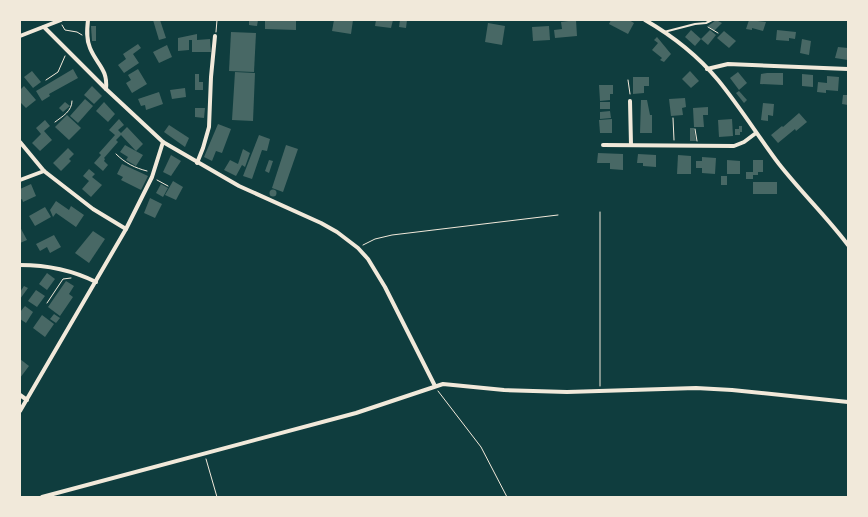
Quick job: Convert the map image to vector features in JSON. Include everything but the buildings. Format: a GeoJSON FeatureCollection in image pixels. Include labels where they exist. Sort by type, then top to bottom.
{"type":"FeatureCollection","features":[{"type":"Feature","properties":{"kind":"street"},"geometry":{"type":"LineString","coordinates":[[20,36],[60,20]]}},
{"type":"Feature","properties":{"kind":"street"},"geometry":{"type":"LineString","coordinates":[[88,20],[88,41],[90,48],[104,69],[106,89]]}},
{"type":"Feature","properties":{"kind":"street"},"geometry":{"type":"LineString","coordinates":[[645,20],[664,32],[707,68],[730,95],[792,180],[831,222],[848,245]]}},
{"type":"Feature","properties":{"kind":"street"},"geometry":{"type":"LineString","coordinates":[[44,27],[163,142],[239,186],[294,210],[337,232],[358,248],[368,259],[388,293],[435,386]]}},
{"type":"Feature","properties":{"kind":"street"},"geometry":{"type":"LineString","coordinates":[[197,162],[210,127],[216,36]]}},
{"type":"Feature","properties":{"kind":"street"},"geometry":{"type":"LineString","coordinates":[[707,68],[728,64],[848,69]]}},
{"type":"Feature","properties":{"kind":"street"},"geometry":{"type":"LineString","coordinates":[[630,100],[631,145]]}},
{"type":"Feature","properties":{"kind":"street"},"geometry":{"type":"LineString","coordinates":[[603,145],[734,146],[744,142],[756,133]]}},
{"type":"Feature","properties":{"kind":"street"},"geometry":{"type":"LineString","coordinates":[[20,142],[44,171],[93,210],[126,229]]}},
{"type":"Feature","properties":{"kind":"street"},"geometry":{"type":"LineString","coordinates":[[20,411],[126,229],[152,175],[163,142]]}},
{"type":"Feature","properties":{"kind":"street"},"geometry":{"type":"LineString","coordinates":[[20,180],[44,171]]}},
{"type":"Feature","properties":{"kind":"street"},"geometry":{"type":"LineString","coordinates":[[20,266],[56,268],[76,273],[96,282]]}},
{"type":"Feature","properties":{"kind":"street"},"geometry":{"type":"LineString","coordinates":[[42,497],[356,413],[443,384],[504,390],[600,392],[696,388],[848,402]]}},
{"type":"Feature","properties":{"kind":"street"},"geometry":{"type":"LineString","coordinates":[[20,395],[27,400]]}},
{"type":"Feature","properties":{"kind":"lane"},"geometry":{"type":"LineString","coordinates":[[664,32],[689,25],[703,24],[712,20]]}},
{"type":"Feature","properties":{"kind":"path"},"geometry":{"type":"LineString","coordinates":[[60,20],[65,30],[77,32],[88,41]]}},
{"type":"Feature","properties":{"kind":"path"},"geometry":{"type":"LineString","coordinates":[[216,36],[217,20]]}},
{"type":"Feature","properties":{"kind":"path"},"geometry":{"type":"LineString","coordinates":[[703,24],[718,33]]}},
{"type":"Feature","properties":{"kind":"path"},"geometry":{"type":"LineString","coordinates":[[46,80],[58,72],[67,51]]}},
{"type":"Feature","properties":{"kind":"path"},"geometry":{"type":"LineString","coordinates":[[628,80],[630,100]]}},
{"type":"Feature","properties":{"kind":"path"},"geometry":{"type":"LineString","coordinates":[[55,122],[68,112],[72,101]]}},
{"type":"Feature","properties":{"kind":"path"},"geometry":{"type":"LineString","coordinates":[[673,118],[674,146]]}},
{"type":"Feature","properties":{"kind":"path"},"geometry":{"type":"LineString","coordinates":[[696,129],[696,146]]}},
{"type":"Feature","properties":{"kind":"path"},"geometry":{"type":"LineString","coordinates":[[116,154],[123,162],[152,175],[168,186]]}},
{"type":"Feature","properties":{"kind":"path"},"geometry":{"type":"LineString","coordinates":[[600,212],[600,392]]}},
{"type":"Feature","properties":{"kind":"path"},"geometry":{"type":"LineString","coordinates":[[358,248],[375,239],[392,235],[558,215]]}},
{"type":"Feature","properties":{"kind":"path"},"geometry":{"type":"LineString","coordinates":[[47,303],[63,279],[71,278],[76,273]]}},
{"type":"Feature","properties":{"kind":"path"},"geometry":{"type":"LineString","coordinates":[[435,386],[481,447],[508,497]]}},
{"type":"Feature","properties":{"kind":"path"},"geometry":{"type":"LineString","coordinates":[[205,454],[217,497]]}}]}
